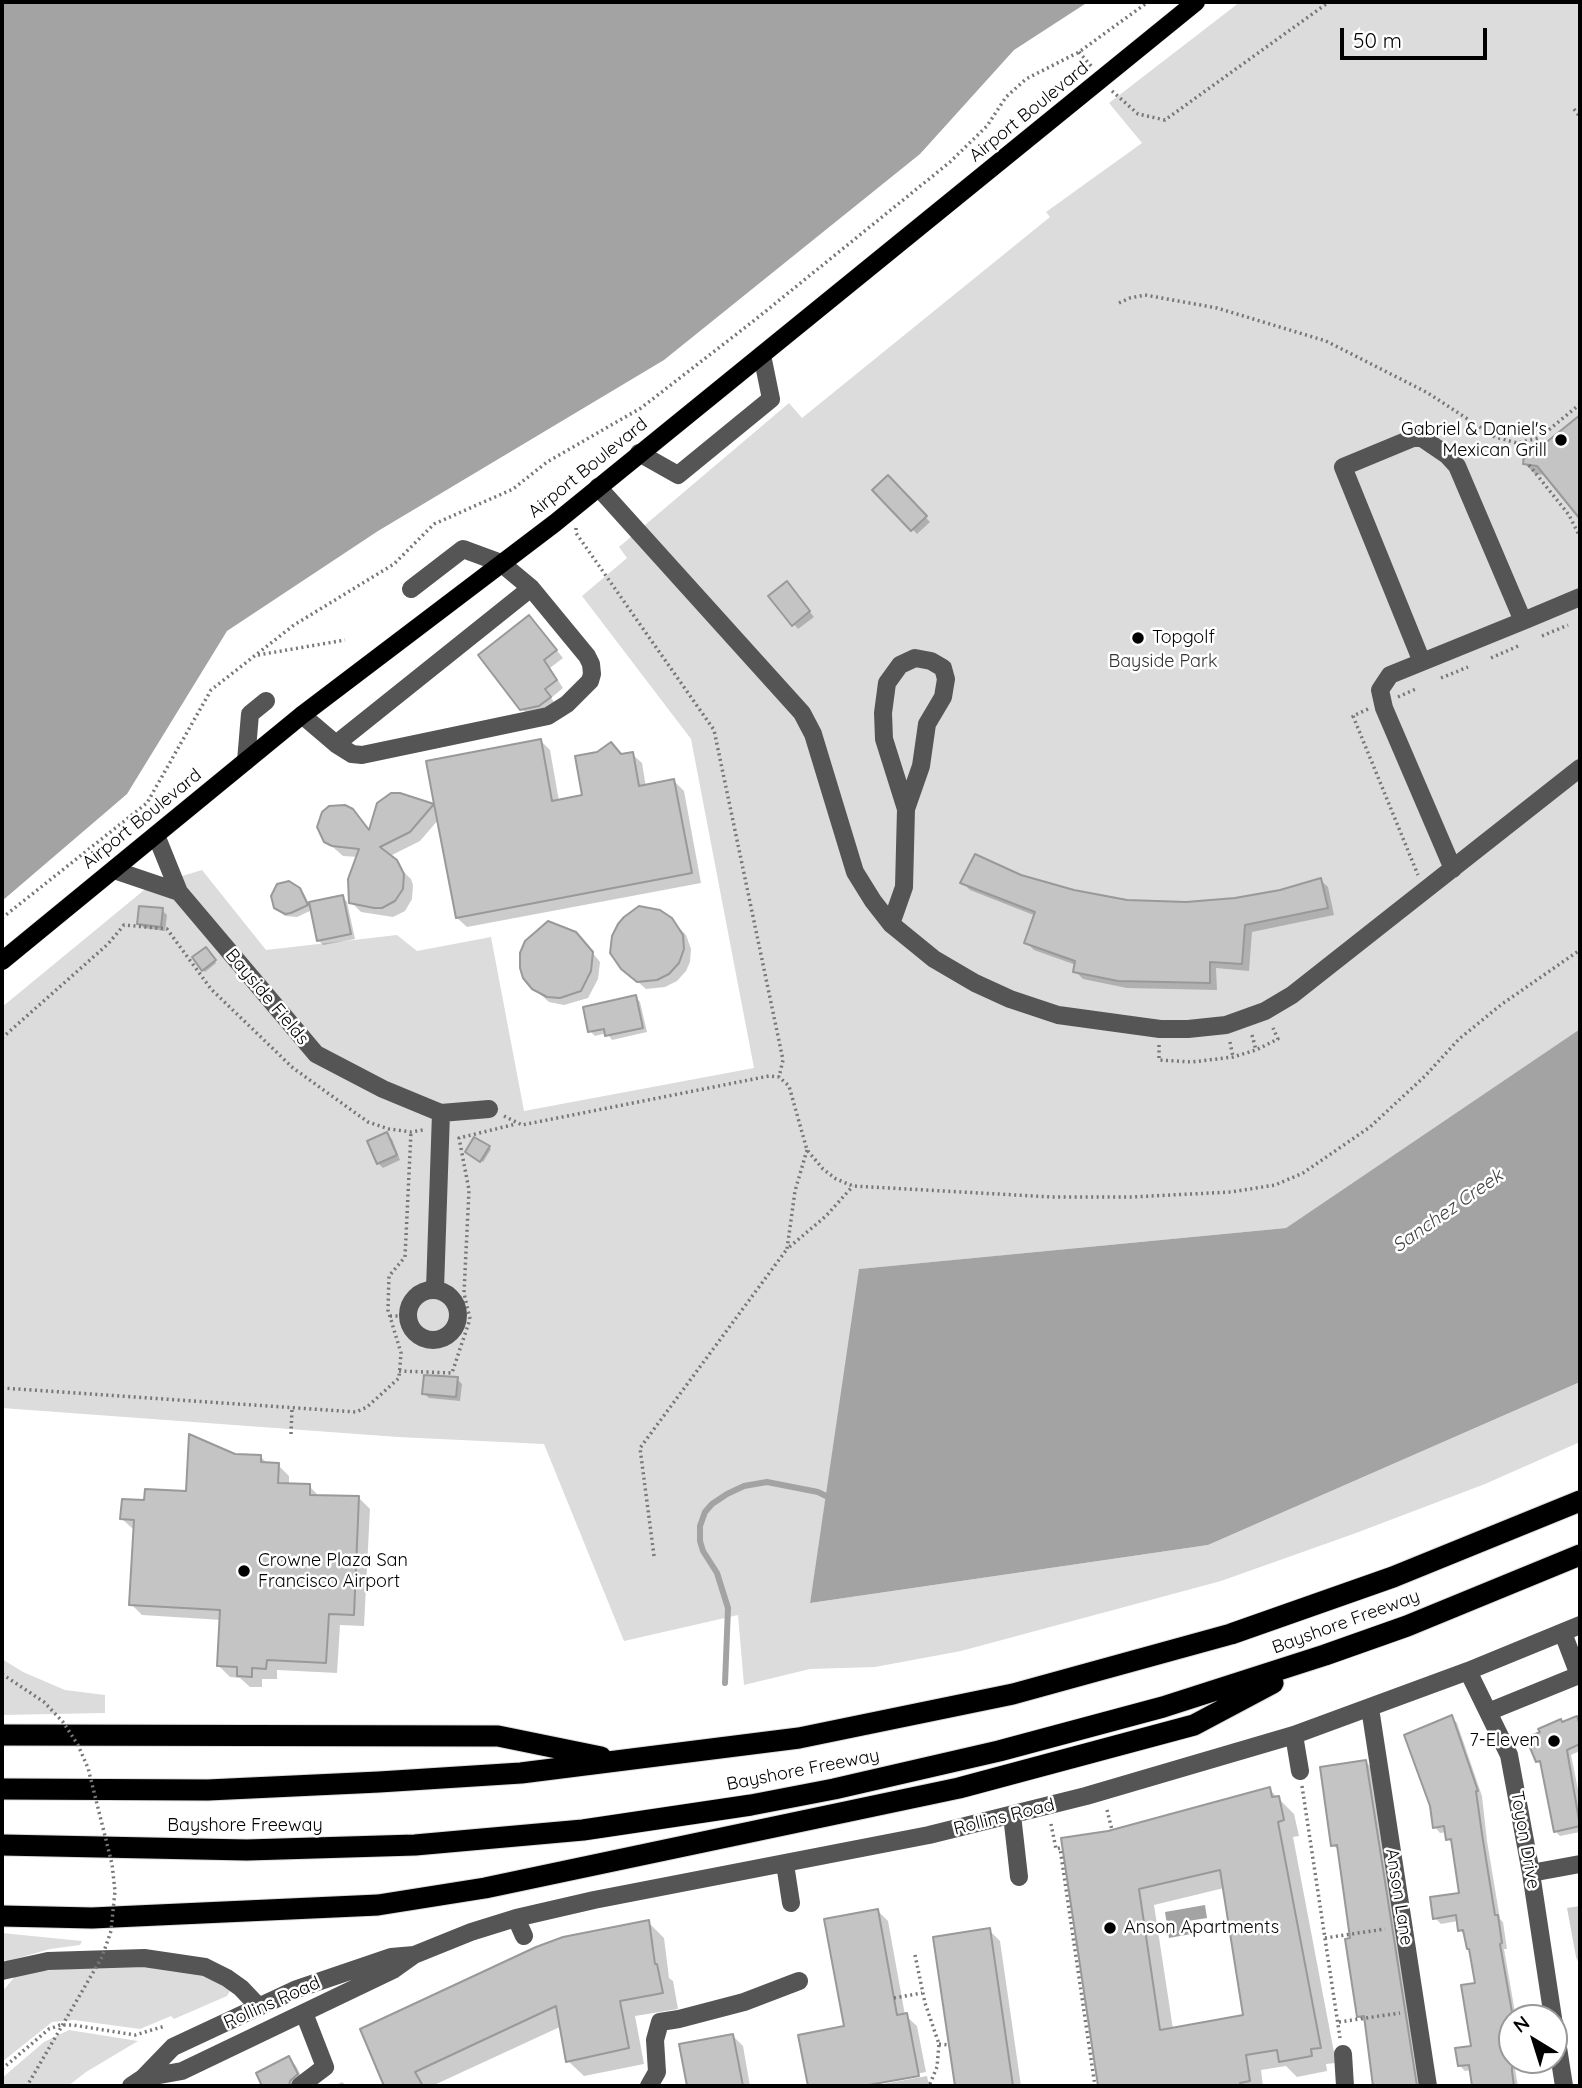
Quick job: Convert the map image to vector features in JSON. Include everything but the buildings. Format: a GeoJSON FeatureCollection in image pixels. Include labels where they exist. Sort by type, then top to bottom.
{"type":"FeatureCollection","features":[{"type":"Feature","properties":{"kind":"highway","name":"Bayshore Freeway"},"geometry":{"type":"LineString","coordinates":[[2,1789],[135,1791],[293,1787],[520,1773],[799,1738],[1013,1693],[1231,1634],[1462,1550],[1580,1501]]}},
{"type":"Feature","properties":{"kind":"highway","name":"Bayshore Freeway"},"geometry":{"type":"LineString","coordinates":[[2,1845],[332,1849],[499,1839],[655,1820],[834,1789],[999,1751],[1163,1707],[1325,1656],[1489,1594],[1580,1555]]}},
{"type":"Feature","properties":{"kind":"highway"},"geometry":{"type":"LineString","coordinates":[[2,1916],[92,1918],[378,1905],[446,1895],[959,1788],[1194,1725],[1325,1656]]}},
{"type":"Feature","properties":{"kind":"highway"},"geometry":{"type":"LineString","coordinates":[[2,1735],[498,1736],[620,1761]]}},
{"type":"Feature","properties":{"kind":"main road","name":"Airport Boulevard"},"geometry":{"type":"LineString","coordinates":[[2,961],[302,715],[598,486],[1196,2]]}},
{"type":"Feature","properties":{"kind":"street"},"geometry":{"type":"LineString","coordinates":[[639,453],[678,475],[771,399],[762,355]]}},
{"type":"Feature","properties":{"kind":"street"},"geometry":{"type":"LineString","coordinates":[[1422,662],[1343,467],[1413,438],[1422,438],[1447,455],[1457,466],[1523,621]]}},
{"type":"Feature","properties":{"kind":"street"},"geometry":{"type":"LineString","coordinates":[[598,486],[802,713],[813,734],[855,872],[891,924],[934,959],[975,983],[1010,999],[1058,1015],[1160,1029],[1226,1025],[1265,1011],[1292,995],[1580,768]]}},
{"type":"Feature","properties":{"kind":"street"},"geometry":{"type":"LineString","coordinates":[[302,715],[352,754],[383,752],[548,716],[567,704],[590,681],[591,664],[531,588],[501,563],[463,549],[411,589]]}},
{"type":"Feature","properties":{"kind":"street"},"geometry":{"type":"LineString","coordinates":[[336,744],[531,588]]}},
{"type":"Feature","properties":{"kind":"street"},"geometry":{"type":"LineString","coordinates":[[1453,869],[1384,708],[1380,690],[1390,675],[1580,597]]}},
{"type":"Feature","properties":{"kind":"street"},"geometry":{"type":"LineString","coordinates":[[891,924],[904,887],[906,809],[921,766],[927,724],[943,697],[946,679],[943,668],[931,661],[915,658],[900,665],[887,683],[883,713],[884,739],[906,809]]}},
{"type":"Feature","properties":{"kind":"street"},"geometry":{"type":"LineString","coordinates":[[246,761],[250,714],[266,701]]}},
{"type":"Feature","properties":{"kind":"street","name":"Bayside Fields"},"geometry":{"type":"LineString","coordinates":[[156,835],[179,892],[316,1054],[383,1089],[441,1113],[489,1109]]}},
{"type":"Feature","properties":{"kind":"street"},"geometry":{"type":"LineString","coordinates":[[114,870],[179,892]]}},
{"type":"Feature","properties":{"kind":"street"},"geometry":{"type":"LineString","coordinates":[[435,1289],[441,1113]]}},
{"type":"Feature","properties":{"kind":"street"},"geometry":{"type":"LineString","coordinates":[[435,1289],[446,1293],[457,1304],[458,1321],[450,1334],[433,1340],[422,1338],[399,1316],[418,1295],[435,1289]]}},
{"type":"Feature","properties":{"kind":"street","name":"Rollins Road"},"geometry":{"type":"LineString","coordinates":[[141,2083],[182,2071],[393,1970],[414,1955],[471,1932],[516,1918],[594,1900],[929,1835],[1013,1815],[1294,1735],[1468,1671],[1580,1625]]}},
{"type":"Feature","properties":{"kind":"street"},"geometry":{"type":"LineString","coordinates":[[1488,1712],[1579,1675],[1563,1633]]}},
{"type":"Feature","properties":{"kind":"street","name":"Toyon Drive"},"geometry":{"type":"LineString","coordinates":[[1468,1671],[1509,1755],[1551,2004]]}},
{"type":"Feature","properties":{"kind":"street","name":"Anson Lane"},"geometry":{"type":"LineString","coordinates":[[1370,1708],[1428,2086]]}},
{"type":"Feature","properties":{"kind":"street"},"geometry":{"type":"LineString","coordinates":[[1294,1735],[1300,1771]]}},
{"type":"Feature","properties":{"kind":"street"},"geometry":{"type":"LineString","coordinates":[[1013,1815],[1019,1878]]}},
{"type":"Feature","properties":{"kind":"street"},"geometry":{"type":"LineString","coordinates":[[785,1864],[791,1903]]}},
{"type":"Feature","properties":{"kind":"street"},"geometry":{"type":"LineString","coordinates":[[1531,1873],[1580,1864]]}},
{"type":"Feature","properties":{"kind":"street"},"geometry":{"type":"LineString","coordinates":[[516,1918],[524,1936]]}},
{"type":"Feature","properties":{"kind":"street","name":"Rollins Road"},"geometry":{"type":"LineString","coordinates":[[141,2083],[173,2048],[297,1989],[391,1957],[414,1955]]}},
{"type":"Feature","properties":{"kind":"street"},"geometry":{"type":"LineString","coordinates":[[2,1971],[48,1961],[145,1958],[205,1967],[241,1988],[259,2007]]}},
{"type":"Feature","properties":{"kind":"street"},"geometry":{"type":"LineString","coordinates":[[649,2086],[657,2072],[655,2039],[660,2022],[744,2002],[799,1981]]}},
{"type":"Feature","properties":{"kind":"street"},"geometry":{"type":"LineString","coordinates":[[300,2086],[325,2067],[304,2013]]}},
{"type":"Feature","properties":{"kind":"street"},"geometry":{"type":"LineString","coordinates":[[1343,2054],[1345,2086]]}},
{"type":"Feature","properties":{"kind":"path"},"geometry":{"type":"LineString","coordinates":[[2,918],[147,803],[211,690],[294,625],[394,564],[434,524],[513,489],[547,462],[640,408],[767,310],[970,145],[987,126],[1006,97],[1026,79],[1079,52],[1148,2]]}},
{"type":"Feature","properties":{"kind":"path"},"geometry":{"type":"LineString","coordinates":[[1113,92],[1139,114],[1166,120],[1329,2]]}},
{"type":"Feature","properties":{"kind":"path"},"geometry":{"type":"LineString","coordinates":[[1079,52],[1089,64]]}},
{"type":"Feature","properties":{"kind":"path"},"geometry":{"type":"LineString","coordinates":[[1574,109],[1580,117]]}},
{"type":"Feature","properties":{"kind":"path"},"geometry":{"type":"LineString","coordinates":[[1119,303],[1145,295],[1217,308],[1326,341],[1428,393],[1495,437],[1517,443],[1539,438],[1580,404]]}},
{"type":"Feature","properties":{"kind":"path"},"geometry":{"type":"LineString","coordinates":[[1517,443],[1524,459]]}},
{"type":"Feature","properties":{"kind":"path"},"geometry":{"type":"LineString","coordinates":[[1529,465],[1569,515],[1580,537]]}},
{"type":"Feature","properties":{"kind":"path"},"geometry":{"type":"LineString","coordinates":[[578,525],[576,533],[714,730],[783,1060],[779,1077]]}},
{"type":"Feature","properties":{"kind":"path"},"geometry":{"type":"LineString","coordinates":[[1542,636],[1568,625]]}},
{"type":"Feature","properties":{"kind":"path"},"geometry":{"type":"LineString","coordinates":[[256,655],[345,640]]}},
{"type":"Feature","properties":{"kind":"path"},"geometry":{"type":"LineString","coordinates":[[1491,657],[1518,646]]}},
{"type":"Feature","properties":{"kind":"path"},"geometry":{"type":"LineString","coordinates":[[1441,678],[1468,667]]}},
{"type":"Feature","properties":{"kind":"path"},"geometry":{"type":"LineString","coordinates":[[1392,699],[1418,688]]}},
{"type":"Feature","properties":{"kind":"path"},"geometry":{"type":"LineString","coordinates":[[1370,709],[1353,716],[1419,876]]}},
{"type":"Feature","properties":{"kind":"path"},"geometry":{"type":"LineString","coordinates":[[2,1038],[108,944],[124,925],[167,929],[211,989],[293,1068],[368,1122],[411,1132],[428,1129]]}},
{"type":"Feature","properties":{"kind":"path"},"geometry":{"type":"LineString","coordinates":[[489,1109],[522,1125],[769,1076],[779,1077],[789,1086],[798,1126],[807,1150],[823,1169],[836,1179],[853,1186],[1010,1195],[1118,1197],[1231,1192],[1275,1185],[1303,1173],[1370,1127],[1425,1076],[1459,1038],[1502,1004],[1580,950]]}},
{"type":"Feature","properties":{"kind":"path"},"geometry":{"type":"LineString","coordinates":[[1160,1029],[1159,1060],[1192,1062],[1233,1057],[1278,1039]]}},
{"type":"Feature","properties":{"kind":"path"},"geometry":{"type":"LineString","coordinates":[[1228,1035],[1233,1057]]}},
{"type":"Feature","properties":{"kind":"path"},"geometry":{"type":"LineString","coordinates":[[400,1371],[452,1373],[470,1319],[464,1293],[469,1191],[459,1138],[518,1123]]}},
{"type":"Feature","properties":{"kind":"path"},"geometry":{"type":"LineString","coordinates":[[2,1388],[356,1412],[367,1407],[399,1378],[399,1316],[389,1276],[405,1256],[411,1132]]}},
{"type":"Feature","properties":{"kind":"path"},"geometry":{"type":"LineString","coordinates":[[787,1249],[795,1191],[807,1150]]}},
{"type":"Feature","properties":{"kind":"path"},"geometry":{"type":"LineString","coordinates":[[654,1556],[640,1448],[787,1249],[826,1216],[853,1186]]}},
{"type":"Feature","properties":{"kind":"path"},"geometry":{"type":"LineString","coordinates":[[291,1434],[292,1408]]}},
{"type":"Feature","properties":{"kind":"path"},"geometry":{"type":"LineString","coordinates":[[2,1674],[44,1702],[63,1722],[78,1745],[88,1768],[106,1840],[115,1891],[111,1931],[102,1957],[27,2086]]}},
{"type":"Feature","properties":{"kind":"path"},"geometry":{"type":"LineString","coordinates":[[1300,1771],[1343,2054]]}},
{"type":"Feature","properties":{"kind":"path"},"geometry":{"type":"LineString","coordinates":[[1107,1810],[1112,1830]]}},
{"type":"Feature","properties":{"kind":"path"},"geometry":{"type":"LineString","coordinates":[[1051,1824],[1056,1849],[1060,1848],[1095,2086]]}},
{"type":"Feature","properties":{"kind":"path"},"geometry":{"type":"LineString","coordinates":[[1325,1938],[1403,1926]]}},
{"type":"Feature","properties":{"kind":"path"},"geometry":{"type":"LineString","coordinates":[[915,1955],[922,1993],[939,2044],[937,2067],[929,2086]]}},
{"type":"Feature","properties":{"kind":"path"},"geometry":{"type":"LineString","coordinates":[[894,1998],[922,1993]]}},
{"type":"Feature","properties":{"kind":"path"},"geometry":{"type":"LineString","coordinates":[[1338,2022],[1416,2011]]}},
{"type":"Feature","properties":{"kind":"path"},"geometry":{"type":"LineString","coordinates":[[2,2068],[50,2029],[60,2025],[135,2035],[165,2026]]}},
{"type":"Feature","properties":{"kind":"path"},"geometry":{"type":"LineString","coordinates":[[939,2044],[949,2045]]}},
{"type":"Feature","properties":{"kind":"green space","name":"Bayside Park"},"geometry":{"type":"Polygon","coordinates":[[[1240,2],[1580,2],[1580,1029],[1286,1228],[860,1269],[810,1603],[1208,1545],[1580,1382],[1580,1442],[1485,1484],[1221,1581],[961,1651],[875,1667],[810,1669],[744,1685],[738,1615],[624,1641],[544,1444],[398,1437],[2,1408],[2,1007],[149,886],[202,870],[266,950],[397,935],[417,951],[491,937],[524,1111],[754,1068],[691,739],[582,596],[627,558],[619,547],[789,403],[802,418],[1050,217],[1046,212],[1142,143],[1109,103],[1240,2]]]}},
{"type":"Feature","properties":{"kind":"green space"},"geometry":{"type":"Polygon","coordinates":[[[2,1659],[23,1672],[65,1690],[105,1695],[105,1713],[2,1715],[2,1659]]]}},
{"type":"Feature","properties":{"kind":"green space"},"geometry":{"type":"Polygon","coordinates":[[[2,1933],[82,1941],[80,1945],[50,1949],[8,1961],[2,1960],[2,1933]]]}},
{"type":"Feature","properties":{"kind":"green space"},"geometry":{"type":"Polygon","coordinates":[[[112,1963],[203,1972],[230,1991],[227,1996],[174,2019],[171,2016],[140,2029],[74,2020],[52,2022],[2,2062],[2,1992],[17,1974],[112,1963]]]}},
{"type":"Feature","properties":{"kind":"green space"},"geometry":{"type":"Polygon","coordinates":[[[69,2030],[138,2041],[68,2086],[2,2086],[2,2078],[44,2042],[69,2030]]]}},
{"type":"Feature","properties":{"kind":"water"},"geometry":{"type":"Polygon","coordinates":[[[2,2],[1088,2],[1014,50],[920,154],[664,360],[378,531],[227,631],[127,794],[2,901],[2,2]]]}},
{"type":"Feature","properties":{"kind":"water"},"geometry":{"type":"Polygon","coordinates":[[[1580,1029],[1580,1382],[1208,1545],[810,1603],[859,1269],[1286,1228],[1580,1029]]]}},
{"type":"Feature","properties":{"kind":"water"},"geometry":{"type":"Polygon","coordinates":[[[1205,1905],[1207,1918],[1188,1921],[1191,1934],[1169,1938],[1165,1912],[1205,1905]]]}},
{"type":"Feature","properties":{"kind":"waterway","name":"Sanchez Creek"},"geometry":{"type":"LineString","coordinates":[[725,1683],[728,1608],[717,1573],[700,1541],[700,1526],[705,1512],[727,1494],[744,1486],[767,1482],[818,1492],[832,1499]]}},
{"type":"Feature","properties":{"kind":"place","name":"Gabriel & Daniel's Mexican Grill"},"geometry":{"type":"Point","coordinates":[1561,440]}},
{"type":"Feature","properties":{"kind":"place","name":"Topgolf"},"geometry":{"type":"Point","coordinates":[1138,638]}},
{"type":"Feature","properties":{"kind":"place","name":"Crowne Plaza San Francisco Airport"},"geometry":{"type":"Point","coordinates":[244,1571]}},
{"type":"Feature","properties":{"kind":"place","name":"7-Eleven"},"geometry":{"type":"Point","coordinates":[1554,1741]}},
{"type":"Feature","properties":{"kind":"place","name":"Anson Apartments"},"geometry":{"type":"Point","coordinates":[1110,1928]}}]}
